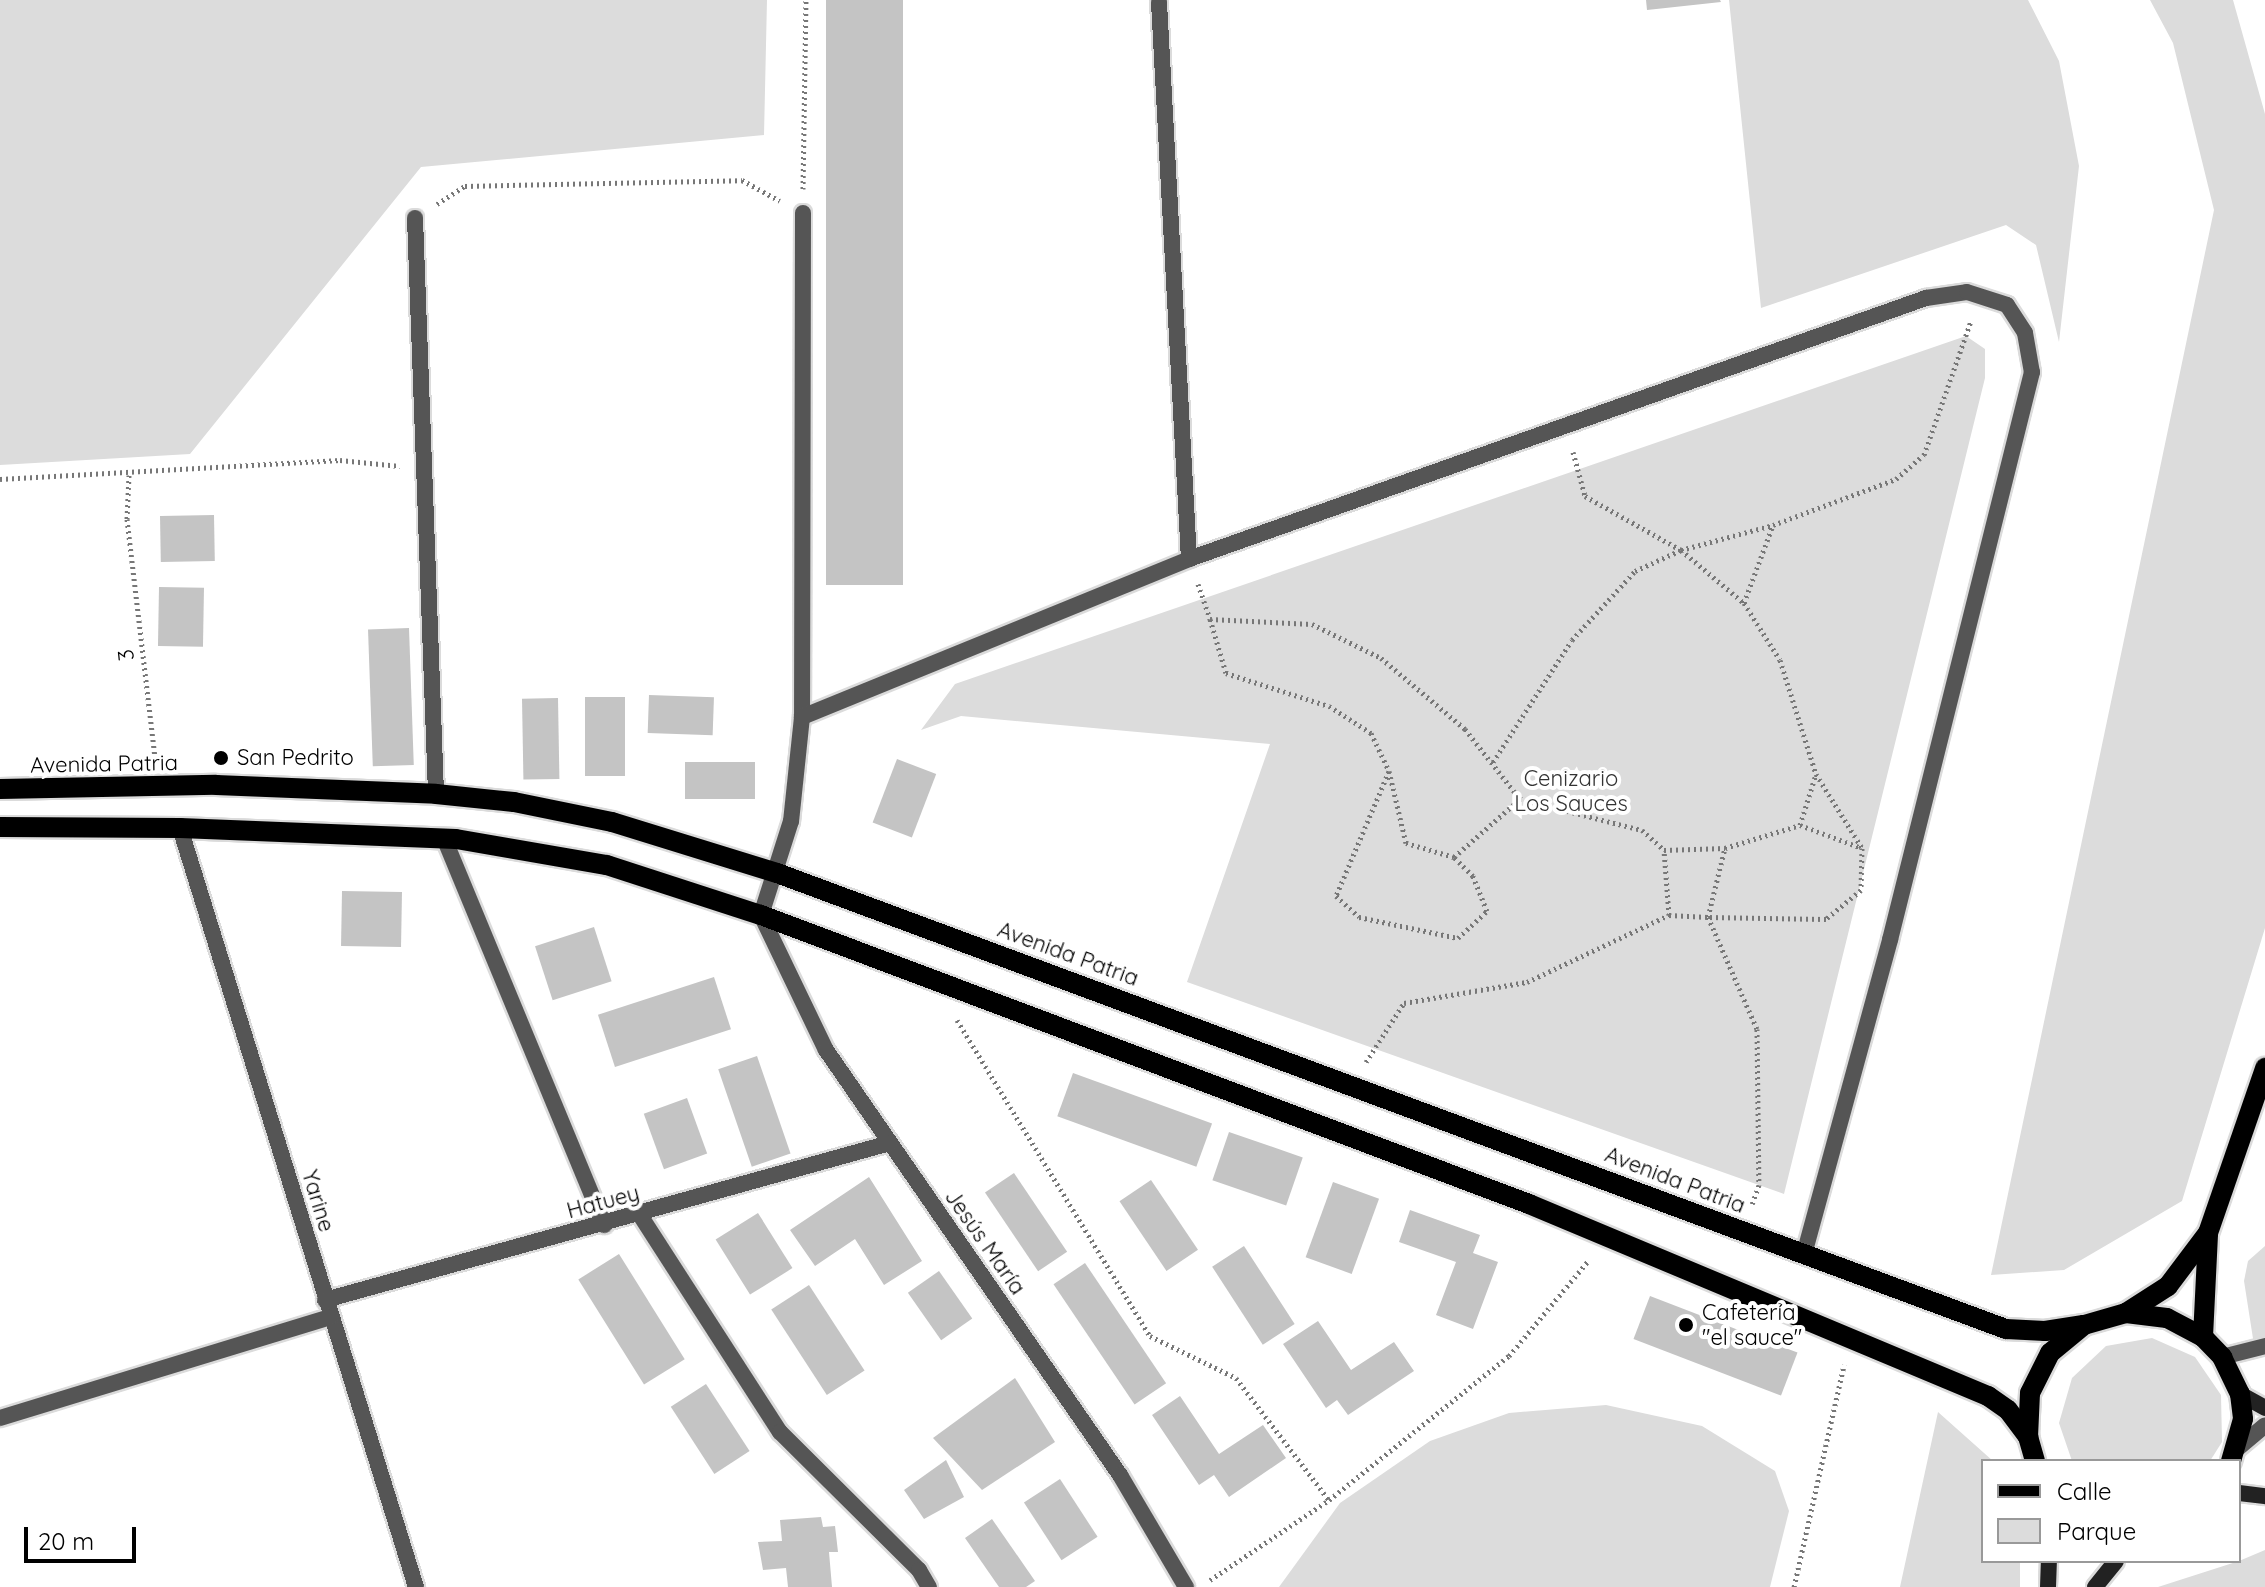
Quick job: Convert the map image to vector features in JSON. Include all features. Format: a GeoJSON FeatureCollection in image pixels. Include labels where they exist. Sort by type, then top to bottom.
{"type":"FeatureCollection","features":[{"type":"Feature","properties":{"kind":"main road","name":"Avenida Patria"},"geometry":{"type":"LineString","coordinates":[[0,789],[167,788],[436,794],[514,802],[612,822],[777,873],[2006,1329],[2045,1331],[2084,1325],[2126,1313]]}},
{"type":"Feature","properties":{"kind":"main road"},"geometry":{"type":"LineString","coordinates":[[0,827],[180,828],[444,838],[607,865],[761,915],[1607,1238],[1851,1342],[1988,1396],[2008,1410],[2028,1437]]}},
{"type":"Feature","properties":{"kind":"main road"},"geometry":{"type":"LineString","coordinates":[[2203,1337],[2208,1233],[2265,1068]]}},
{"type":"Feature","properties":{"kind":"main road"},"geometry":{"type":"LineString","coordinates":[[2126,1313],[2168,1286],[2208,1233]]}},
{"type":"Feature","properties":{"kind":"main road"},"geometry":{"type":"LineString","coordinates":[[2126,1313],[2167,1318],[2203,1337],[2222,1357],[2240,1394],[2235,1455]]}},
{"type":"Feature","properties":{"kind":"main road"},"geometry":{"type":"LineString","coordinates":[[2034,1459],[2028,1437],[2030,1393],[2050,1353],[2084,1325]]}},
{"type":"Feature","properties":{"kind":"main road"},"geometry":{"type":"LineString","coordinates":[[2240,1394],[2265,1408]]}},
{"type":"Feature","properties":{"kind":"main road"},"geometry":{"type":"LineString","coordinates":[[2241,1493],[2265,1496]]}},
{"type":"Feature","properties":{"kind":"main road"},"geometry":{"type":"LineString","coordinates":[[2048,1587],[2049,1563]]}},
{"type":"Feature","properties":{"kind":"main road"},"geometry":{"type":"LineString","coordinates":[[2095,1587],[2114,1563]]}},
{"type":"Feature","properties":{"kind":"street"},"geometry":{"type":"LineString","coordinates":[[1159,2],[1189,559]]}},
{"type":"Feature","properties":{"kind":"street"},"geometry":{"type":"LineString","coordinates":[[761,915],[777,873],[791,821],[802,717],[803,213]]}},
{"type":"Feature","properties":{"kind":"street"},"geometry":{"type":"LineString","coordinates":[[415,218],[436,794]]}},
{"type":"Feature","properties":{"kind":"street"},"geometry":{"type":"LineString","coordinates":[[802,717],[1189,559],[1567,428],[1926,298],[1980,294],[2007,305],[2025,333],[2032,372],[1890,940],[1804,1254]]}},
{"type":"Feature","properties":{"kind":"street","name":"Yarine"},"geometry":{"type":"LineString","coordinates":[[180,828],[416,1587]]}},
{"type":"Feature","properties":{"kind":"street"},"geometry":{"type":"LineString","coordinates":[[444,838],[604,1225]]}},
{"type":"Feature","properties":{"kind":"street","name":"Jesús María"},"geometry":{"type":"LineString","coordinates":[[761,915],[826,1050],[1120,1475],[1186,1587]]}},
{"type":"Feature","properties":{"kind":"street","name":"Hatuey"},"geometry":{"type":"LineString","coordinates":[[325,1300],[640,1215],[890,1143]]}},
{"type":"Feature","properties":{"kind":"street"},"geometry":{"type":"LineString","coordinates":[[640,1215],[780,1432],[919,1570],[929,1587]]}},
{"type":"Feature","properties":{"kind":"street"},"geometry":{"type":"LineString","coordinates":[[0,1418],[331,1317]]}},
{"type":"Feature","properties":{"kind":"street"},"geometry":{"type":"LineString","coordinates":[[2222,1357],[2265,1346]]}},
{"type":"Feature","properties":{"kind":"street"},"geometry":{"type":"LineString","coordinates":[[2235,1455],[2265,1425]]}},
{"type":"Feature","properties":{"kind":"path"},"geometry":{"type":"LineString","coordinates":[[415,218],[465,186],[742,180],[803,213],[806,0]]}},
{"type":"Feature","properties":{"kind":"path"},"geometry":{"type":"LineString","coordinates":[[1493,762],[1572,640],[1635,571],[1681,550],[1773,525],[1896,479],[1924,455],[1980,294]]}},
{"type":"Feature","properties":{"kind":"path"},"geometry":{"type":"LineString","coordinates":[[1357,1086],[1371,1048],[1404,1003],[1527,982],[1669,915],[1826,919],[1861,890],[1862,848],[1816,774],[1780,660],[1744,603],[1681,550],[1585,496],[1567,428]]}},
{"type":"Feature","properties":{"kind":"path"},"geometry":{"type":"LineString","coordinates":[[0,479],[129,475],[340,460],[382,462],[424,472]]}},
{"type":"Feature","properties":{"kind":"path","name":"3"},"geometry":{"type":"LineString","coordinates":[[129,475],[127,519],[153,750],[167,788]]}},
{"type":"Feature","properties":{"kind":"path"},"geometry":{"type":"LineString","coordinates":[[1744,603],[1773,525]]}},
{"type":"Feature","properties":{"kind":"path"},"geometry":{"type":"LineString","coordinates":[[1189,559],[1226,673],[1329,706],[1371,733],[1389,771],[1406,843],[1454,857],[1473,876],[1487,911],[1458,938],[1359,917],[1336,896],[1389,771]]}},
{"type":"Feature","properties":{"kind":"path"},"geometry":{"type":"LineString","coordinates":[[1210,619],[1312,624],[1381,658],[1465,729],[1520,799],[1642,830],[1664,850],[1669,915]]}},
{"type":"Feature","properties":{"kind":"path"},"geometry":{"type":"LineString","coordinates":[[1800,825],[1816,774]]}},
{"type":"Feature","properties":{"kind":"path"},"geometry":{"type":"LineString","coordinates":[[1454,857],[1520,799]]}},
{"type":"Feature","properties":{"kind":"path"},"geometry":{"type":"LineString","coordinates":[[1664,850],[1725,848],[1800,825],[1862,848]]}},
{"type":"Feature","properties":{"kind":"path"},"geometry":{"type":"LineString","coordinates":[[1725,848],[1708,917],[1757,1029],[1759,1185],[1742,1231]]}},
{"type":"Feature","properties":{"kind":"path"},"geometry":{"type":"LineString","coordinates":[[932,980],[1150,1336],[1236,1378],[1329,1500]]}},
{"type":"Feature","properties":{"kind":"path"},"geometry":{"type":"LineString","coordinates":[[1200,1587],[1329,1500],[1509,1356],[1607,1238]]}},
{"type":"Feature","properties":{"kind":"path"},"geometry":{"type":"LineString","coordinates":[[1794,1587],[1851,1342]]}},
{"type":"Feature","properties":{"kind":"green space"},"geometry":{"type":"Polygon","coordinates":[[[0,0],[767,0],[764,135],[421,167],[190,454],[0,465],[0,0]]]}},
{"type":"Feature","properties":{"kind":"green space"},"geometry":{"type":"Polygon","coordinates":[[[1729,0],[2028,0],[2059,61],[2079,166],[2059,342],[2036,245],[2006,225],[1761,308],[1729,0]]]}},
{"type":"Feature","properties":{"kind":"green space"},"geometry":{"type":"Polygon","coordinates":[[[2150,0],[2233,0],[2265,114],[2265,928],[2182,1201],[2064,1270],[1991,1275],[2214,210],[2173,43],[2150,0]]]}},
{"type":"Feature","properties":{"kind":"green space","name":"Cenizario Los Sauces"},"geometry":{"type":"Polygon","coordinates":[[[1966,336],[1985,349],[1985,378],[1784,1194],[1187,982],[1270,744],[961,716],[921,730],[955,684],[1966,336]]]}},
{"type":"Feature","properties":{"kind":"green space"},"geometry":{"type":"Polygon","coordinates":[[[2265,1246],[2265,1352],[2254,1345],[2244,1281],[2248,1261],[2265,1246]]]}},
{"type":"Feature","properties":{"kind":"green space"},"geometry":{"type":"Polygon","coordinates":[[[2152,1338],[2195,1357],[2221,1395],[2222,1442],[2211,1459],[2071,1459],[2059,1423],[2072,1378],[2106,1346],[2152,1338]]]}},
{"type":"Feature","properties":{"kind":"green space"},"geometry":{"type":"Polygon","coordinates":[[[1606,1405],[1702,1426],[1775,1471],[1789,1511],[1770,1587],[1279,1587],[1340,1503],[1430,1441],[1509,1413],[1606,1405]]]}},
{"type":"Feature","properties":{"kind":"green space"},"geometry":{"type":"Polygon","coordinates":[[[1938,1412],[1991,1459],[1981,1459],[1981,1563],[2020,1563],[2020,1587],[1900,1587],[1938,1412]]]}},
{"type":"Feature","properties":{"kind":"green space"},"geometry":{"type":"Polygon","coordinates":[[[2265,1550],[2265,1587],[2158,1587],[2241,1563],[2241,1560],[2265,1550]]]}},
{"type":"Feature","properties":{"kind":"building"},"geometry":{"type":"Polygon","coordinates":[[[826,0],[903,0],[903,585],[826,585],[826,0]]]}},
{"type":"Feature","properties":{"kind":"building"},"geometry":{"type":"Polygon","coordinates":[[[1646,0],[1720,0],[1721,2],[1647,10],[1646,0]]]}},
{"type":"Feature","properties":{"kind":"building"},"geometry":{"type":"Polygon","coordinates":[[[214,515],[215,561],[161,562],[160,516],[214,515]]]}},
{"type":"Feature","properties":{"kind":"building"},"geometry":{"type":"Polygon","coordinates":[[[159,587],[204,588],[203,647],[158,646],[159,587]]]}},
{"type":"Feature","properties":{"kind":"building"},"geometry":{"type":"Polygon","coordinates":[[[409,628],[414,765],[373,766],[368,629],[409,628]]]}},
{"type":"Feature","properties":{"kind":"building"},"geometry":{"type":"Polygon","coordinates":[[[649,695],[714,697],[713,735],[648,733],[649,695]]]}},
{"type":"Feature","properties":{"kind":"building"},"geometry":{"type":"Polygon","coordinates":[[[585,697],[625,697],[625,776],[585,776],[585,697]]]}},
{"type":"Feature","properties":{"kind":"building"},"geometry":{"type":"Polygon","coordinates":[[[558,698],[559,779],[523,780],[522,699],[558,698]]]}},
{"type":"Feature","properties":{"kind":"building"},"geometry":{"type":"Polygon","coordinates":[[[897,759],[936,774],[912,838],[873,822],[897,759]]]}},
{"type":"Feature","properties":{"kind":"building"},"geometry":{"type":"Polygon","coordinates":[[[685,762],[755,762],[755,799],[685,799],[685,762]]]}},
{"type":"Feature","properties":{"kind":"building"},"geometry":{"type":"Polygon","coordinates":[[[342,891],[402,892],[401,947],[341,946],[342,891]]]}},
{"type":"Feature","properties":{"kind":"building"},"geometry":{"type":"Polygon","coordinates":[[[594,927],[612,981],[553,1000],[535,946],[594,927]]]}},
{"type":"Feature","properties":{"kind":"building"},"geometry":{"type":"Polygon","coordinates":[[[714,977],[731,1029],[615,1067],[598,1015],[714,977]]]}},
{"type":"Feature","properties":{"kind":"building"},"geometry":{"type":"Polygon","coordinates":[[[757,1056],[791,1153],[752,1167],[718,1069],[757,1056]]]}},
{"type":"Feature","properties":{"kind":"building"},"geometry":{"type":"Polygon","coordinates":[[[1073,1073],[1212,1124],[1196,1167],[1057,1116],[1073,1073]]]}},
{"type":"Feature","properties":{"kind":"building"},"geometry":{"type":"Polygon","coordinates":[[[687,1098],[707,1153],[664,1169],[644,1114],[687,1098]]]}},
{"type":"Feature","properties":{"kind":"building"},"geometry":{"type":"Polygon","coordinates":[[[1229,1132],[1303,1157],[1286,1206],[1212,1180],[1229,1132]]]}},
{"type":"Feature","properties":{"kind":"building"},"geometry":{"type":"Polygon","coordinates":[[[1014,1173],[1067,1252],[1038,1271],[985,1193],[1014,1173]]]}},
{"type":"Feature","properties":{"kind":"building"},"geometry":{"type":"Polygon","coordinates":[[[869,1177],[922,1261],[884,1285],[855,1239],[815,1266],[790,1230],[869,1177]]]}},
{"type":"Feature","properties":{"kind":"building"},"geometry":{"type":"Polygon","coordinates":[[[1151,1180],[1198,1250],[1166,1271],[1119,1201],[1151,1180]]]}},
{"type":"Feature","properties":{"kind":"building"},"geometry":{"type":"Polygon","coordinates":[[[1333,1182],[1379,1199],[1352,1274],[1306,1257],[1333,1182]]]}},
{"type":"Feature","properties":{"kind":"building"},"geometry":{"type":"Polygon","coordinates":[[[1410,1210],[1480,1235],[1473,1253],[1498,1262],[1473,1329],[1436,1315],[1456,1262],[1399,1242],[1410,1210]]]}},
{"type":"Feature","properties":{"kind":"building"},"geometry":{"type":"Polygon","coordinates":[[[758,1213],[792,1268],[750,1295],[716,1239],[758,1213]]]}},
{"type":"Feature","properties":{"kind":"building"},"geometry":{"type":"Polygon","coordinates":[[[1244,1246],[1295,1324],[1263,1345],[1212,1267],[1244,1246]]]}},
{"type":"Feature","properties":{"kind":"building"},"geometry":{"type":"Polygon","coordinates":[[[619,1254],[685,1359],[644,1385],[578,1279],[619,1254]]]}},
{"type":"Feature","properties":{"kind":"building"},"geometry":{"type":"Polygon","coordinates":[[[1085,1263],[1166,1383],[1135,1404],[1053,1284],[1085,1263]]]}},
{"type":"Feature","properties":{"kind":"building"},"geometry":{"type":"Polygon","coordinates":[[[939,1271],[972,1319],[941,1340],[908,1293],[939,1271]]]}},
{"type":"Feature","properties":{"kind":"building"},"geometry":{"type":"Polygon","coordinates":[[[809,1285],[865,1371],[827,1395],[771,1310],[809,1285]]]}},
{"type":"Feature","properties":{"kind":"building"},"geometry":{"type":"Polygon","coordinates":[[[1650,1296],[1798,1353],[1781,1396],[1634,1339],[1650,1296]]]}},
{"type":"Feature","properties":{"kind":"building"},"geometry":{"type":"Polygon","coordinates":[[[1318,1321],[1351,1370],[1394,1342],[1414,1371],[1348,1415],[1337,1400],[1326,1408],[1283,1344],[1318,1321]]]}},
{"type":"Feature","properties":{"kind":"building"},"geometry":{"type":"Polygon","coordinates":[[[1015,1378],[1055,1442],[982,1490],[933,1438],[1015,1378]]]}},
{"type":"Feature","properties":{"kind":"building"},"geometry":{"type":"Polygon","coordinates":[[[706,1384],[750,1451],[714,1474],[671,1407],[706,1384]]]}},
{"type":"Feature","properties":{"kind":"building"},"geometry":{"type":"Polygon","coordinates":[[[1180,1396],[1219,1454],[1263,1425],[1286,1458],[1229,1497],[1214,1475],[1199,1485],[1152,1415],[1180,1396]]]}},
{"type":"Feature","properties":{"kind":"building"},"geometry":{"type":"Polygon","coordinates":[[[946,1460],[964,1497],[924,1519],[904,1490],[946,1460]]]}},
{"type":"Feature","properties":{"kind":"building"},"geometry":{"type":"Polygon","coordinates":[[[1060,1479],[1098,1537],[1062,1560],[1024,1502],[1060,1479]]]}},
{"type":"Feature","properties":{"kind":"building"},"geometry":{"type":"Polygon","coordinates":[[[821,1517],[823,1527],[835,1526],[838,1552],[829,1552],[832,1587],[788,1587],[786,1568],[763,1570],[758,1542],[782,1541],[780,1520],[821,1517]]]}},
{"type":"Feature","properties":{"kind":"building"},"geometry":{"type":"Polygon","coordinates":[[[992,1519],[1035,1581],[1026,1587],[999,1587],[965,1538],[992,1519]]]}},
{"type":"Feature","properties":{"kind":"place","name":"San Pedrito"},"geometry":{"type":"Point","coordinates":[221,758]}},
{"type":"Feature","properties":{"kind":"place","name":"Cafetería \"el sauce\""},"geometry":{"type":"Point","coordinates":[1686,1325]}}]}
